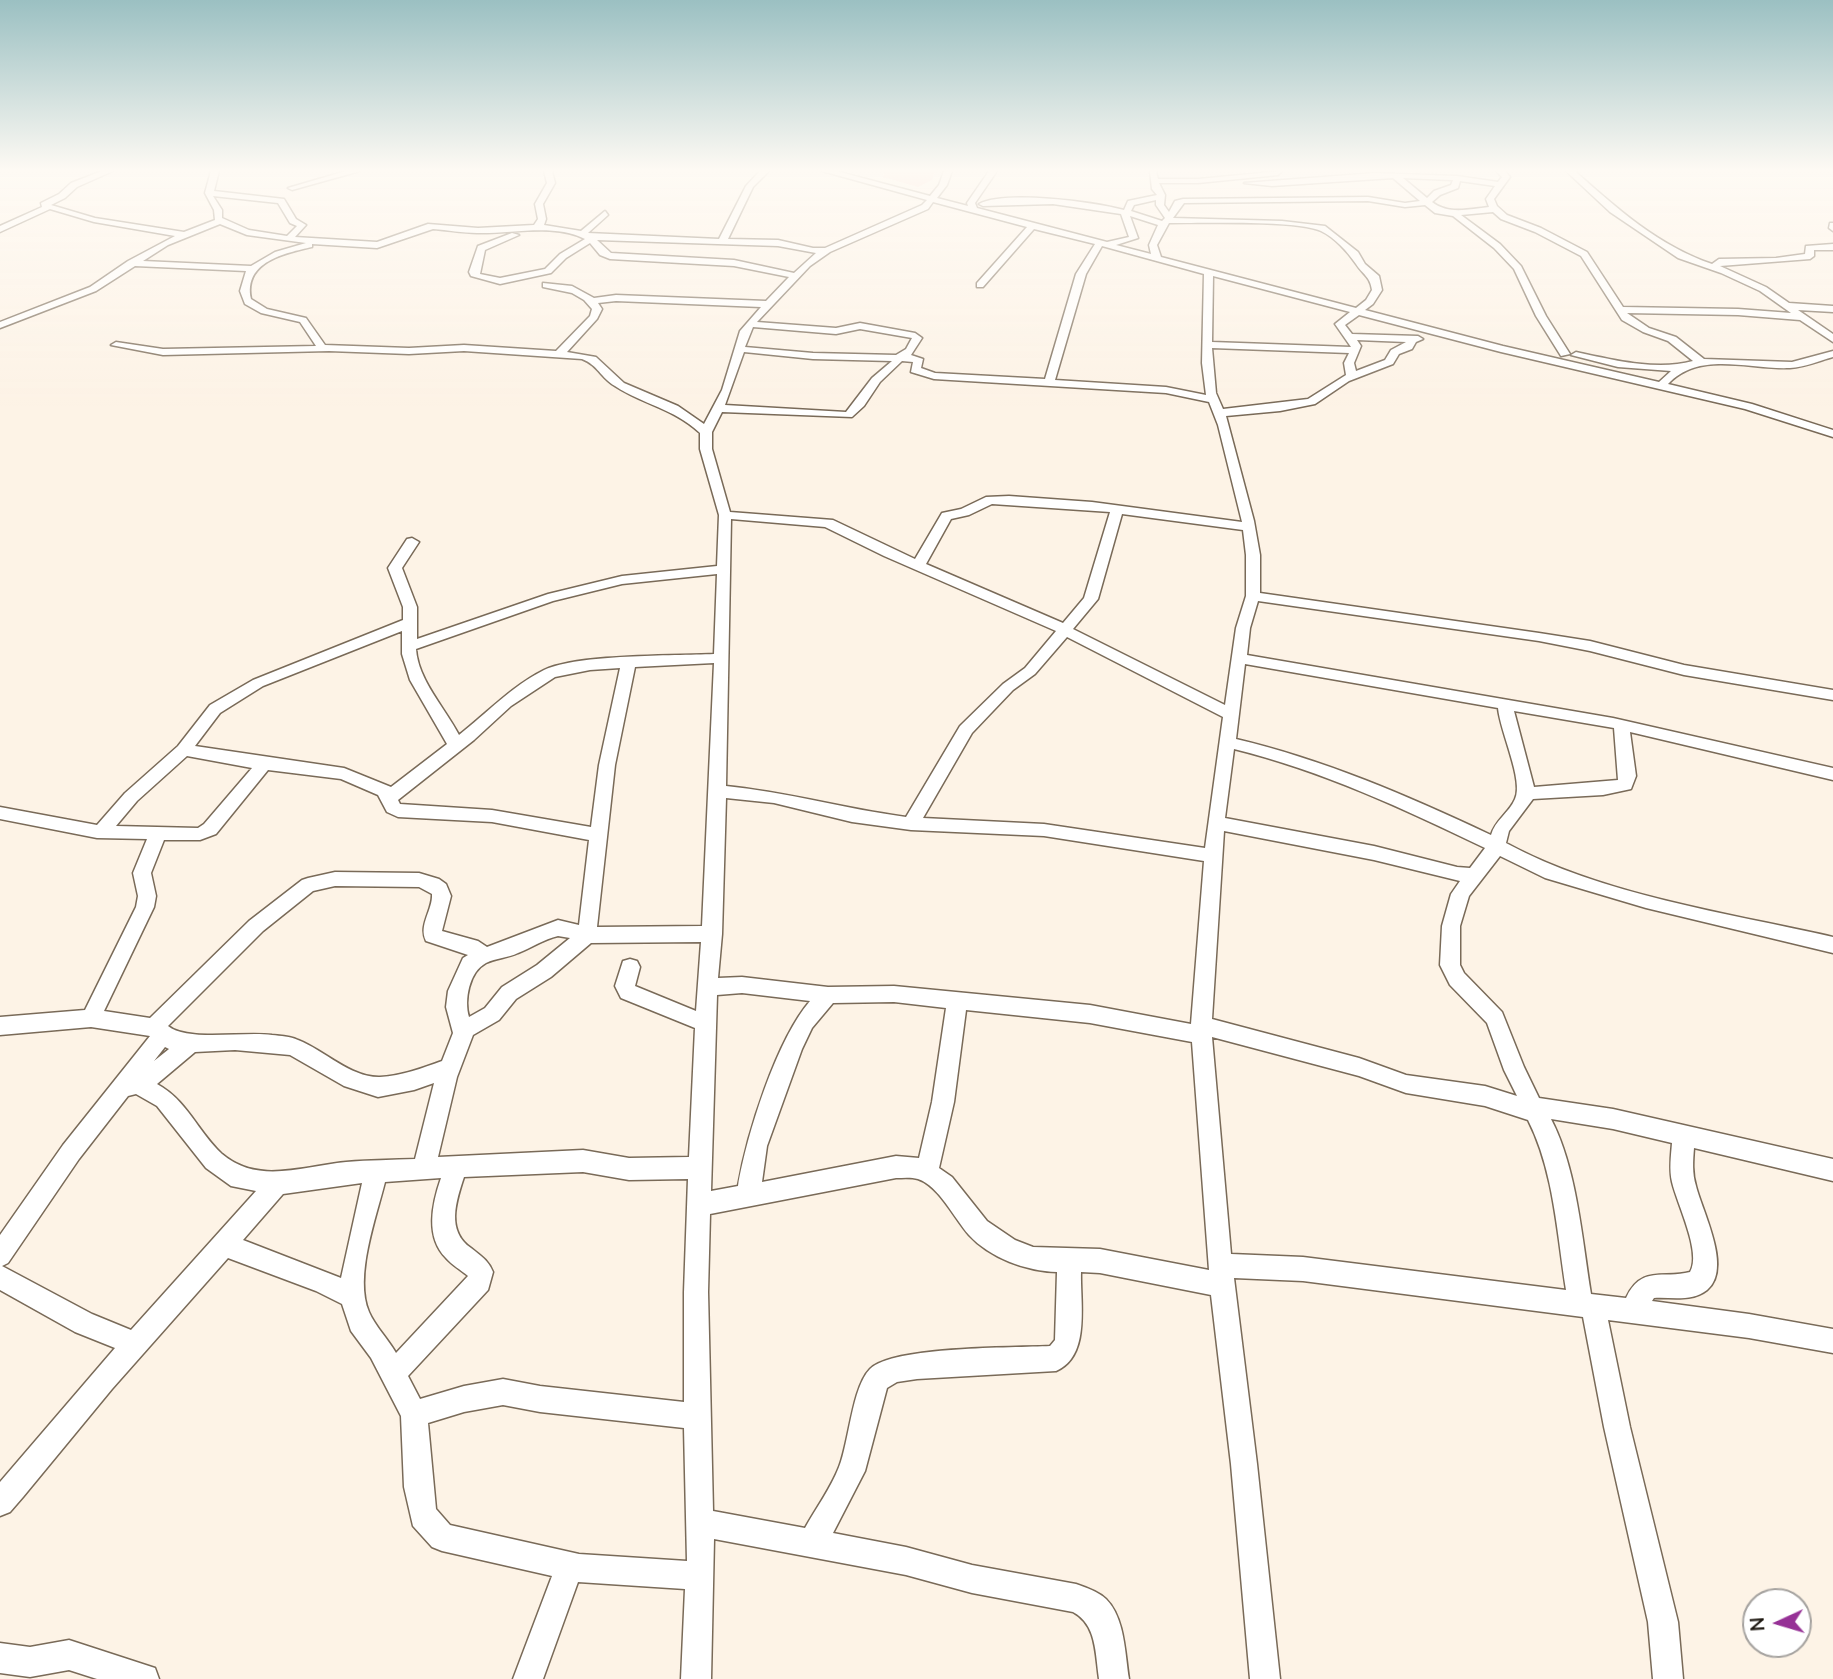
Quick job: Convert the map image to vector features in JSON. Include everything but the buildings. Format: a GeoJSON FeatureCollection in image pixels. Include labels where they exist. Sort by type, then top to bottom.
{"type":"FeatureCollection","features":[{"type":"Feature","properties":{"kind":"street"},"geometry":{"type":"LineString","coordinates":[[0,325],[93,289],[131,262],[156,249]]}},
{"type":"Feature","properties":{"kind":"street"},"geometry":{"type":"LineString","coordinates":[[131,262],[251,269],[280,252],[292,249]]}},
{"type":"Feature","properties":{"kind":"street"},"geometry":{"type":"LineString","coordinates":[[481,249],[474,272],[476,276],[509,281],[555,268],[561,258],[578,249]]}},
{"type":"Feature","properties":{"kind":"street"},"geometry":{"type":"LineString","coordinates":[[601,249],[610,256],[734,263],[797,275]]}},
{"type":"Feature","properties":{"kind":"street"},"geometry":{"type":"LineString","coordinates":[[806,249],[827,250]]}},
{"type":"Feature","properties":{"kind":"street"},"geometry":{"type":"LineString","coordinates":[[980,285],[1011,249]]}},
{"type":"Feature","properties":{"kind":"street"},"geometry":{"type":"LineString","coordinates":[[1049,384],[1081,274],[1100,249]]}},
{"type":"Feature","properties":{"kind":"street"},"geometry":{"type":"LineString","coordinates":[[1124,249],[1520,353],[1748,406],[1833,434]]}},
{"type":"Feature","properties":{"kind":"street"},"geometry":{"type":"LineString","coordinates":[[1154,249],[1157,258]]}},
{"type":"Feature","properties":{"kind":"street"},"geometry":{"type":"LineString","coordinates":[[1349,249],[1374,276],[1376,293],[1340,324],[1351,337],[1355,349],[1349,363],[1351,376]]}},
{"type":"Feature","properties":{"kind":"street"},"geometry":{"type":"LineString","coordinates":[[1500,249],[1523,274],[1541,316],[1565,354]]}},
{"type":"Feature","properties":{"kind":"street"},"geometry":{"type":"LineString","coordinates":[[1575,249],[1584,254],[1618,310],[1628,321],[1679,343],[1701,362]]}},
{"type":"Feature","properties":{"kind":"street"},"geometry":{"type":"LineString","coordinates":[[1670,249],[1763,289],[1833,339]]}},
{"type":"Feature","properties":{"kind":"street"},"geometry":{"type":"LineString","coordinates":[[1714,267],[1714,264],[1719,262],[1795,259],[1810,256],[1809,249]]}},
{"type":"Feature","properties":{"kind":"street"},"geometry":{"type":"LineString","coordinates":[[696,1679],[700,1576],[696,1416],[698,1205],[713,934],[725,515],[706,449],[706,432],[730,381],[739,349],[751,324],[797,275],[827,250]]}},
{"type":"Feature","properties":{"kind":"street"},"geometry":{"type":"LineString","coordinates":[[251,269],[245,285],[247,301],[268,313],[303,320],[319,345],[326,349]]}},
{"type":"Feature","properties":{"kind":"street"},"geometry":{"type":"LineString","coordinates":[[1209,272],[1208,345],[1211,393],[1220,414],[1249,527],[1253,555],[1253,596],[1243,628],[1216,823],[1202,1030],[1222,1275],[1265,1679]]}},
{"type":"Feature","properties":{"kind":"street"},"geometry":{"type":"LineString","coordinates":[[546,285],[572,288],[593,301],[597,312],[560,353]]}},
{"type":"Feature","properties":{"kind":"street"},"geometry":{"type":"LineString","coordinates":[[593,301],[616,298],[769,304]]}},
{"type":"Feature","properties":{"kind":"street"},"geometry":{"type":"LineString","coordinates":[[1785,306],[1833,309]]}},
{"type":"Feature","properties":{"kind":"street"},"geometry":{"type":"LineString","coordinates":[[1618,310],[1738,312],[1801,317]]}},
{"type":"Feature","properties":{"kind":"street"},"geometry":{"type":"LineString","coordinates":[[718,408],[848,415],[878,378],[891,370],[900,357],[915,344],[915,336],[860,326],[836,331],[751,324]]}},
{"type":"Feature","properties":{"kind":"street"},"geometry":{"type":"LineString","coordinates":[[1351,337],[1412,339],[1453,336]]}},
{"type":"Feature","properties":{"kind":"street"},"geometry":{"type":"LineString","coordinates":[[1220,414],[1311,402],[1351,376],[1390,362],[1395,352],[1408,347],[1412,339]]}},
{"type":"Feature","properties":{"kind":"street"},"geometry":{"type":"LineString","coordinates":[[116,345],[163,352],[326,349],[409,351],[464,348],[560,353],[601,362],[617,383],[681,410],[706,432]]}},
{"type":"Feature","properties":{"kind":"street"},"geometry":{"type":"LineString","coordinates":[[1208,345],[1355,349]]}},
{"type":"Feature","properties":{"kind":"street"},"geometry":{"type":"LineString","coordinates":[[739,349],[813,356],[900,357],[918,359],[915,370],[934,376],[1166,390],[1214,400]]}},
{"type":"Feature","properties":{"kind":"street"},"geometry":{"type":"LineString","coordinates":[[1520,353],[1565,354],[1618,364],[1680,368]]}},
{"type":"Feature","properties":{"kind":"street"},"geometry":{"type":"LineString","coordinates":[[1661,386],[1671,372],[1701,362],[1785,366],[1815,361],[1833,354]]}},
{"type":"Feature","properties":{"kind":"street"},"geometry":{"type":"LineString","coordinates":[[919,565],[946,516],[965,512],[990,500],[1117,510],[1249,527]]}},
{"type":"Feature","properties":{"kind":"street"},"geometry":{"type":"LineString","coordinates":[[911,824],[966,730],[1008,687],[1030,671],[1062,631],[1080,615],[1091,598],[1117,510]]}},
{"type":"Feature","properties":{"kind":"street"},"geometry":{"type":"LineString","coordinates":[[725,515],[828,523],[1033,614],[1231,716]]}},
{"type":"Feature","properties":{"kind":"street"},"geometry":{"type":"LineString","coordinates":[[412,542],[395,568],[410,607],[409,647],[418,680],[456,745]]}},
{"type":"Feature","properties":{"kind":"street"},"geometry":{"type":"LineString","coordinates":[[409,647],[548,597],[622,580],[723,569]]}},
{"type":"Feature","properties":{"kind":"street"},"geometry":{"type":"LineString","coordinates":[[1253,596],[1539,637],[1685,670],[1833,695]]}},
{"type":"Feature","properties":{"kind":"street"},"geometry":{"type":"LineString","coordinates":[[101,832],[131,797],[184,750],[215,709],[258,683],[409,623]]}},
{"type":"Feature","properties":{"kind":"street"},"geometry":{"type":"LineString","coordinates":[[390,797],[506,702],[550,673],[590,665],[722,658]]}},
{"type":"Feature","properties":{"kind":"street"},"geometry":{"type":"LineString","coordinates":[[1239,658],[1621,725],[1833,774]]}},
{"type":"Feature","properties":{"kind":"street"},"geometry":{"type":"LineString","coordinates":[[424,1168],[450,1067],[463,1033],[473,1022],[492,1014],[509,993],[544,971],[587,935],[607,765],[629,662]]}},
{"type":"Feature","properties":{"kind":"street"},"geometry":{"type":"LineString","coordinates":[[1506,706],[1507,720],[1526,793],[1501,829],[1497,846],[1460,894],[1451,926],[1450,965],[1457,979],[1495,1018],[1514,1070],[1550,1140],[1663,1622],[1668,1679]]}},
{"type":"Feature","properties":{"kind":"street"},"geometry":{"type":"LineString","coordinates":[[1526,793],[1603,789],[1625,785],[1628,776],[1621,725]]}},
{"type":"Feature","properties":{"kind":"street"},"geometry":{"type":"LineString","coordinates":[[1226,742],[1280,755],[1407,803],[1535,867],[1610,891],[1833,945]]}},
{"type":"Feature","properties":{"kind":"street"},"geometry":{"type":"LineString","coordinates":[[184,750],[344,774],[385,791],[393,808],[398,811],[492,816],[597,835]]}},
{"type":"Feature","properties":{"kind":"street"},"geometry":{"type":"LineString","coordinates":[[0,813],[101,832],[205,833],[264,764]]}},
{"type":"Feature","properties":{"kind":"street"},"geometry":{"type":"LineString","coordinates":[[718,791],[774,797],[852,816],[911,824],[1017,827],[1215,856]]}},
{"type":"Feature","properties":{"kind":"street"},"geometry":{"type":"LineString","coordinates":[[1216,823],[1374,853],[1457,874],[1476,876]]}},
{"type":"Feature","properties":{"kind":"street"},"geometry":{"type":"LineString","coordinates":[[91,1018],[145,907],[147,896],[142,873],[158,834]]}},
{"type":"Feature","properties":{"kind":"street"},"geometry":{"type":"LineString","coordinates":[[0,1255],[63,1163],[129,1088],[159,1031],[215,964],[256,926],[308,886],[324,880],[346,878],[432,883],[438,888],[443,902],[441,912],[433,923],[433,936],[471,946],[484,956]]}},
{"type":"Feature","properties":{"kind":"street"},"geometry":{"type":"LineString","coordinates":[[463,1033],[456,1007],[458,991],[470,964],[552,929],[587,935],[713,934]]}},
{"type":"Feature","properties":{"kind":"street"},"geometry":{"type":"LineString","coordinates":[[630,967],[625,986],[628,992],[707,1024]]}},
{"type":"Feature","properties":{"kind":"street"},"geometry":{"type":"LineString","coordinates":[[709,987],[742,985],[828,995],[894,994],[1090,1014],[1202,1030],[1359,1067],[1406,1084],[1485,1096],[1536,1110],[1613,1119],[1833,1170]]}},
{"type":"Feature","properties":{"kind":"street"},"geometry":{"type":"LineString","coordinates":[[748,1196],[756,1146],[792,1049],[805,1022],[828,995]]}},
{"type":"Feature","properties":{"kind":"street"},"geometry":{"type":"LineString","coordinates":[[928,1173],[943,1102],[957,1001]]}},
{"type":"Feature","properties":{"kind":"street"},"geometry":{"type":"LineString","coordinates":[[0,1026],[91,1018],[123,1021],[159,1031],[170,1040],[190,1044],[235,1041],[294,1047],[351,1080],[378,1087],[414,1081],[450,1067]]}},
{"type":"Feature","properties":{"kind":"street"},"geometry":{"type":"LineString","coordinates":[[129,1088],[160,1070],[190,1044]]}},
{"type":"Feature","properties":{"kind":"street"},"geometry":{"type":"LineString","coordinates":[[129,1088],[165,1099],[214,1161],[239,1178],[277,1184],[345,1173],[583,1161],[629,1169],[699,1168]]}},
{"type":"Feature","properties":{"kind":"street"},"geometry":{"type":"LineString","coordinates":[[1633,1311],[1643,1290],[1653,1285],[1693,1284],[1703,1278],[1708,1266],[1703,1240],[1689,1206],[1682,1173],[1684,1136]]}},
{"type":"Feature","properties":{"kind":"street"},"geometry":{"type":"LineString","coordinates":[[393,1373],[416,1352],[479,1281],[481,1272],[452,1249],[443,1231],[447,1194],[456,1166]]}},
{"type":"Feature","properties":{"kind":"street"},"geometry":{"type":"LineString","coordinates":[[698,1205],[896,1167],[923,1169],[944,1185],[979,1229],[1007,1248],[1033,1259],[1100,1261],[1222,1275],[1303,1269],[1749,1326],[1833,1341]]}},
{"type":"Feature","properties":{"kind":"street"},"geometry":{"type":"LineString","coordinates":[[376,1171],[354,1262],[351,1296],[360,1322],[380,1349],[414,1414],[418,1488],[423,1516],[442,1537],[570,1566],[700,1576]]}},
{"type":"Feature","properties":{"kind":"street"},"geometry":{"type":"LineString","coordinates":[[0,1502],[30,1471],[101,1381],[277,1184]]}},
{"type":"Feature","properties":{"kind":"street"},"geometry":{"type":"LineString","coordinates":[[224,1245],[322,1281],[351,1296]]}},
{"type":"Feature","properties":{"kind":"street"},"geometry":{"type":"LineString","coordinates":[[812,1544],[852,1471],[870,1397],[878,1379],[893,1370],[917,1366],[1056,1358],[1067,1345],[1069,1260]]}},
{"type":"Feature","properties":{"kind":"street"},"geometry":{"type":"LineString","coordinates":[[0,1277],[84,1323],[136,1344]]}},
{"type":"Feature","properties":{"kind":"street"},"geometry":{"type":"LineString","coordinates":[[414,1414],[464,1399],[503,1392],[540,1399],[696,1416]]}},
{"type":"Feature","properties":{"kind":"street"},"geometry":{"type":"LineString","coordinates":[[699,1523],[906,1561],[972,1580],[1076,1598],[1095,1608],[1105,1623],[1114,1679]]}},
{"type":"Feature","properties":{"kind":"street"},"geometry":{"type":"LineString","coordinates":[[528,1679],[570,1566]]}},
{"type":"Feature","properties":{"kind":"street"},"geometry":{"type":"LineString","coordinates":[[0,1658],[30,1662],[69,1655],[144,1679]]}}]}
